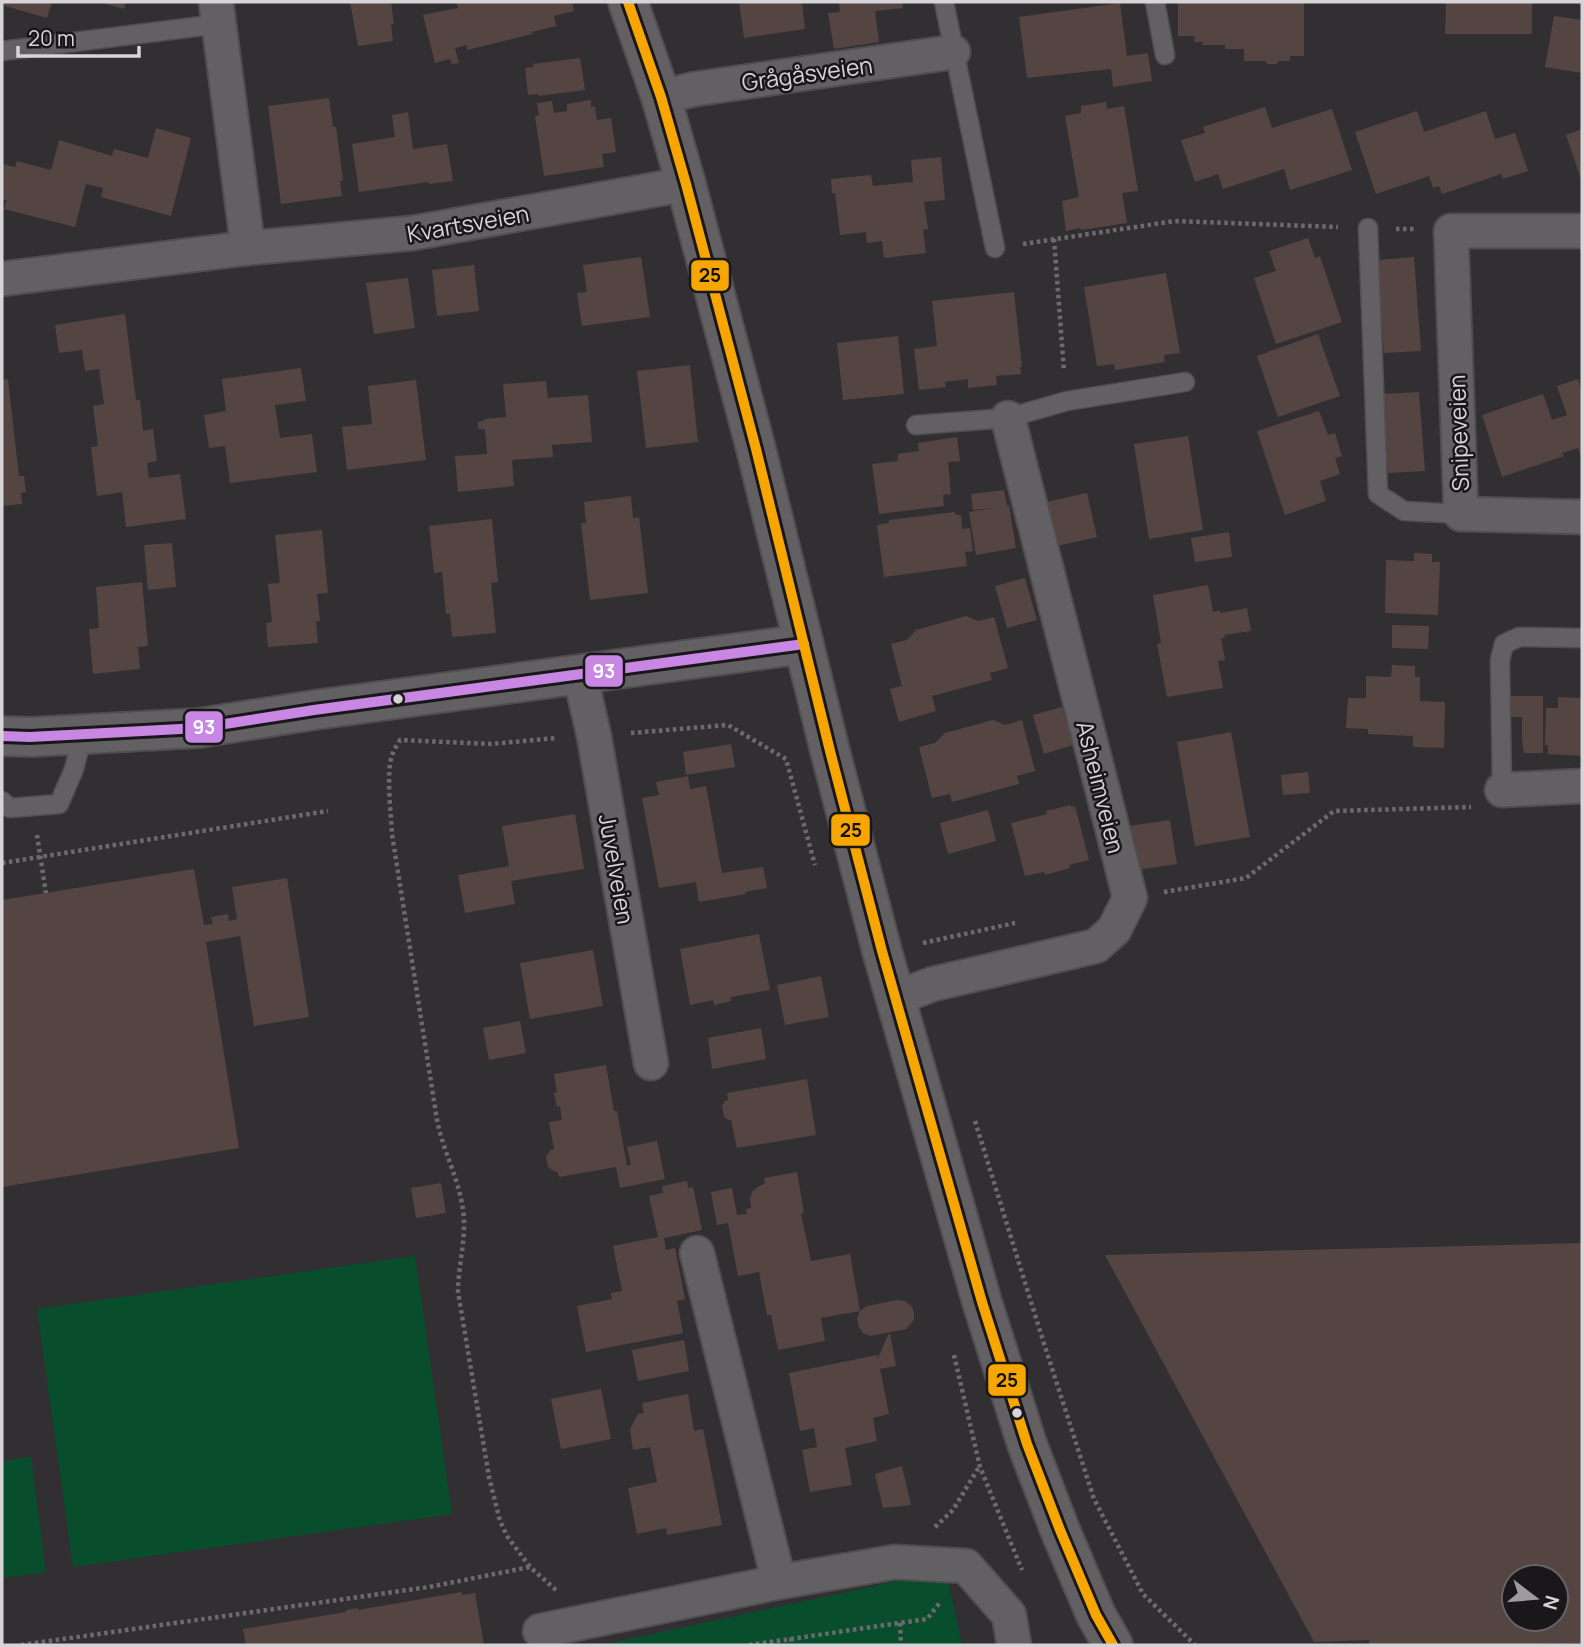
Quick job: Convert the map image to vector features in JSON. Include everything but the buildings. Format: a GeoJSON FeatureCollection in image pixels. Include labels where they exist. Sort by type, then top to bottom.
{"type":"FeatureCollection","features":[{"type":"Feature","properties":{"kind":"main road"},"geometry":{"type":"LineString","coordinates":[[628,2],[661,97],[686,184],[757,449],[830,751],[982,1302],[1027,1444],[1096,1615],[1113,1645]]}},
{"type":"Feature","properties":{"kind":"main road"},"geometry":{"type":"LineString","coordinates":[[2,736],[30,737],[199,728],[804,644]]}},
{"type":"Feature","properties":{"kind":"street"},"geometry":{"type":"LineString","coordinates":[[218,13],[248,248]]}},
{"type":"Feature","properties":{"kind":"street","name":"Grågåsveien"},"geometry":{"type":"LineString","coordinates":[[661,97],[695,89],[954,52]]}},
{"type":"Feature","properties":{"kind":"street","name":"Kvartsveien"},"geometry":{"type":"LineString","coordinates":[[2,279],[248,248],[414,233],[686,184]]}},
{"type":"Feature","properties":{"kind":"street"},"geometry":{"type":"LineString","coordinates":[[1451,231],[1582,232]]}},
{"type":"Feature","properties":{"kind":"street","name":"Snipeveien"},"geometry":{"type":"LineString","coordinates":[[1451,231],[1461,514],[1582,517]]}},
{"type":"Feature","properties":{"kind":"street","name":"Asheimveien"},"geometry":{"type":"LineString","coordinates":[[1008,418],[1129,898]]}},
{"type":"Feature","properties":{"kind":"street","name":"Juvelveien"},"geometry":{"type":"LineString","coordinates":[[580,675],[651,1063]]}},
{"type":"Feature","properties":{"kind":"street"},"geometry":{"type":"LineString","coordinates":[[1502,790],[1582,786]]}},
{"type":"Feature","properties":{"kind":"street"},"geometry":{"type":"LineString","coordinates":[[896,998],[933,984],[1096,946],[1114,930],[1129,898]]}},
{"type":"Feature","properties":{"kind":"street"},"geometry":{"type":"LineString","coordinates":[[697,1254],[779,1582]]}},
{"type":"Feature","properties":{"kind":"street"},"geometry":{"type":"LineString","coordinates":[[540,1631],[779,1582],[895,1562],[967,1566],[1009,1615],[1014,1645]]}},
{"type":"Feature","properties":{"kind":"lane"},"geometry":{"type":"LineString","coordinates":[[944,2],[995,248]]}},
{"type":"Feature","properties":{"kind":"lane"},"geometry":{"type":"LineString","coordinates":[[1155,2],[1165,55]]}},
{"type":"Feature","properties":{"kind":"lane"},"geometry":{"type":"LineString","coordinates":[[2,51],[218,13]]}},
{"type":"Feature","properties":{"kind":"lane"},"geometry":{"type":"LineString","coordinates":[[1368,228],[1378,494],[1404,511],[1461,514]]}},
{"type":"Feature","properties":{"kind":"lane"},"geometry":{"type":"LineString","coordinates":[[916,425],[1008,418],[1067,401],[1185,382]]}},
{"type":"Feature","properties":{"kind":"lane"},"geometry":{"type":"LineString","coordinates":[[1502,790],[1500,660],[1504,644],[1519,637],[1581,638]]}},
{"type":"Feature","properties":{"kind":"lane"},"geometry":{"type":"LineString","coordinates":[[2,801],[10,808],[59,804],[74,769],[83,734]]}},
{"type":"Feature","properties":{"kind":"path"},"geometry":{"type":"LineString","coordinates":[[995,248],[1175,221],[1451,231]]}},
{"type":"Feature","properties":{"kind":"path"},"geometry":{"type":"LineString","coordinates":[[1054,239],[1067,401]]}},
{"type":"Feature","properties":{"kind":"path"},"geometry":{"type":"LineString","coordinates":[[728,725],[786,759],[817,873]]}},
{"type":"Feature","properties":{"kind":"path"},"geometry":{"type":"LineString","coordinates":[[400,740],[390,763],[392,834],[436,1121],[460,1192],[464,1213],[458,1292],[489,1477],[506,1536],[530,1567],[569,1602],[586,1622]]}},
{"type":"Feature","properties":{"kind":"path"},"geometry":{"type":"LineString","coordinates":[[1129,898],[1246,878],[1334,811],[1486,806],[1502,790]]}},
{"type":"Feature","properties":{"kind":"path"},"geometry":{"type":"LineString","coordinates":[[32,806],[46,893]]}},
{"type":"Feature","properties":{"kind":"path"},"geometry":{"type":"LineString","coordinates":[[2,863],[328,811]]}},
{"type":"Feature","properties":{"kind":"path"},"geometry":{"type":"LineString","coordinates":[[912,941],[923,943],[1026,921]]}},
{"type":"Feature","properties":{"kind":"path"},"geometry":{"type":"LineString","coordinates":[[974,1118],[1094,1499],[1143,1594],[1195,1645]]}},
{"type":"Feature","properties":{"kind":"path"},"geometry":{"type":"LineString","coordinates":[[953,1352],[980,1466],[1025,1578]]}},
{"type":"Feature","properties":{"kind":"path"},"geometry":{"type":"LineString","coordinates":[[895,1562],[953,1510],[980,1466]]}},
{"type":"Feature","properties":{"kind":"path"},"geometry":{"type":"LineString","coordinates":[[749,1645],[927,1619],[967,1566]]}},
{"type":"Feature","properties":{"kind":"path"},"geometry":{"type":"LineString","coordinates":[[21,1645],[429,1587],[530,1567]]}},
{"type":"Feature","properties":{"kind":"path"},"geometry":{"type":"LineString","coordinates":[[900,1623],[901,1645]]}},
{"type":"Feature","properties":{"kind":"path"},"geometry":{"type":"LineString","coordinates":[[792,1638],[792,1645]]}},
{"type":"Feature","properties":{"kind":"green space"},"geometry":{"type":"Polygon","coordinates":[[[415,1256],[452,1514],[73,1567],[37,1309],[415,1256]]]}},
{"type":"Feature","properties":{"kind":"green space"},"geometry":{"type":"Polygon","coordinates":[[[31,1457],[46,1572],[2,1578],[2,1461],[31,1457]]]}},
{"type":"Feature","properties":{"kind":"green space"},"geometry":{"type":"Polygon","coordinates":[[[916,1577],[948,1581],[962,1645],[601,1645],[916,1577]]]}},
{"type":"Feature","properties":{"kind":"transit line","name":"25"},"geometry":{"type":"LineString","coordinates":[[628,2],[661,97],[686,184],[756,449],[882,951],[982,1302],[1027,1444],[1096,1615],[1113,1645]]}},
{"type":"Feature","properties":{"kind":"transit line","name":"93"},"geometry":{"type":"LineString","coordinates":[[2,736],[30,737],[199,728],[804,644]]}}]}
